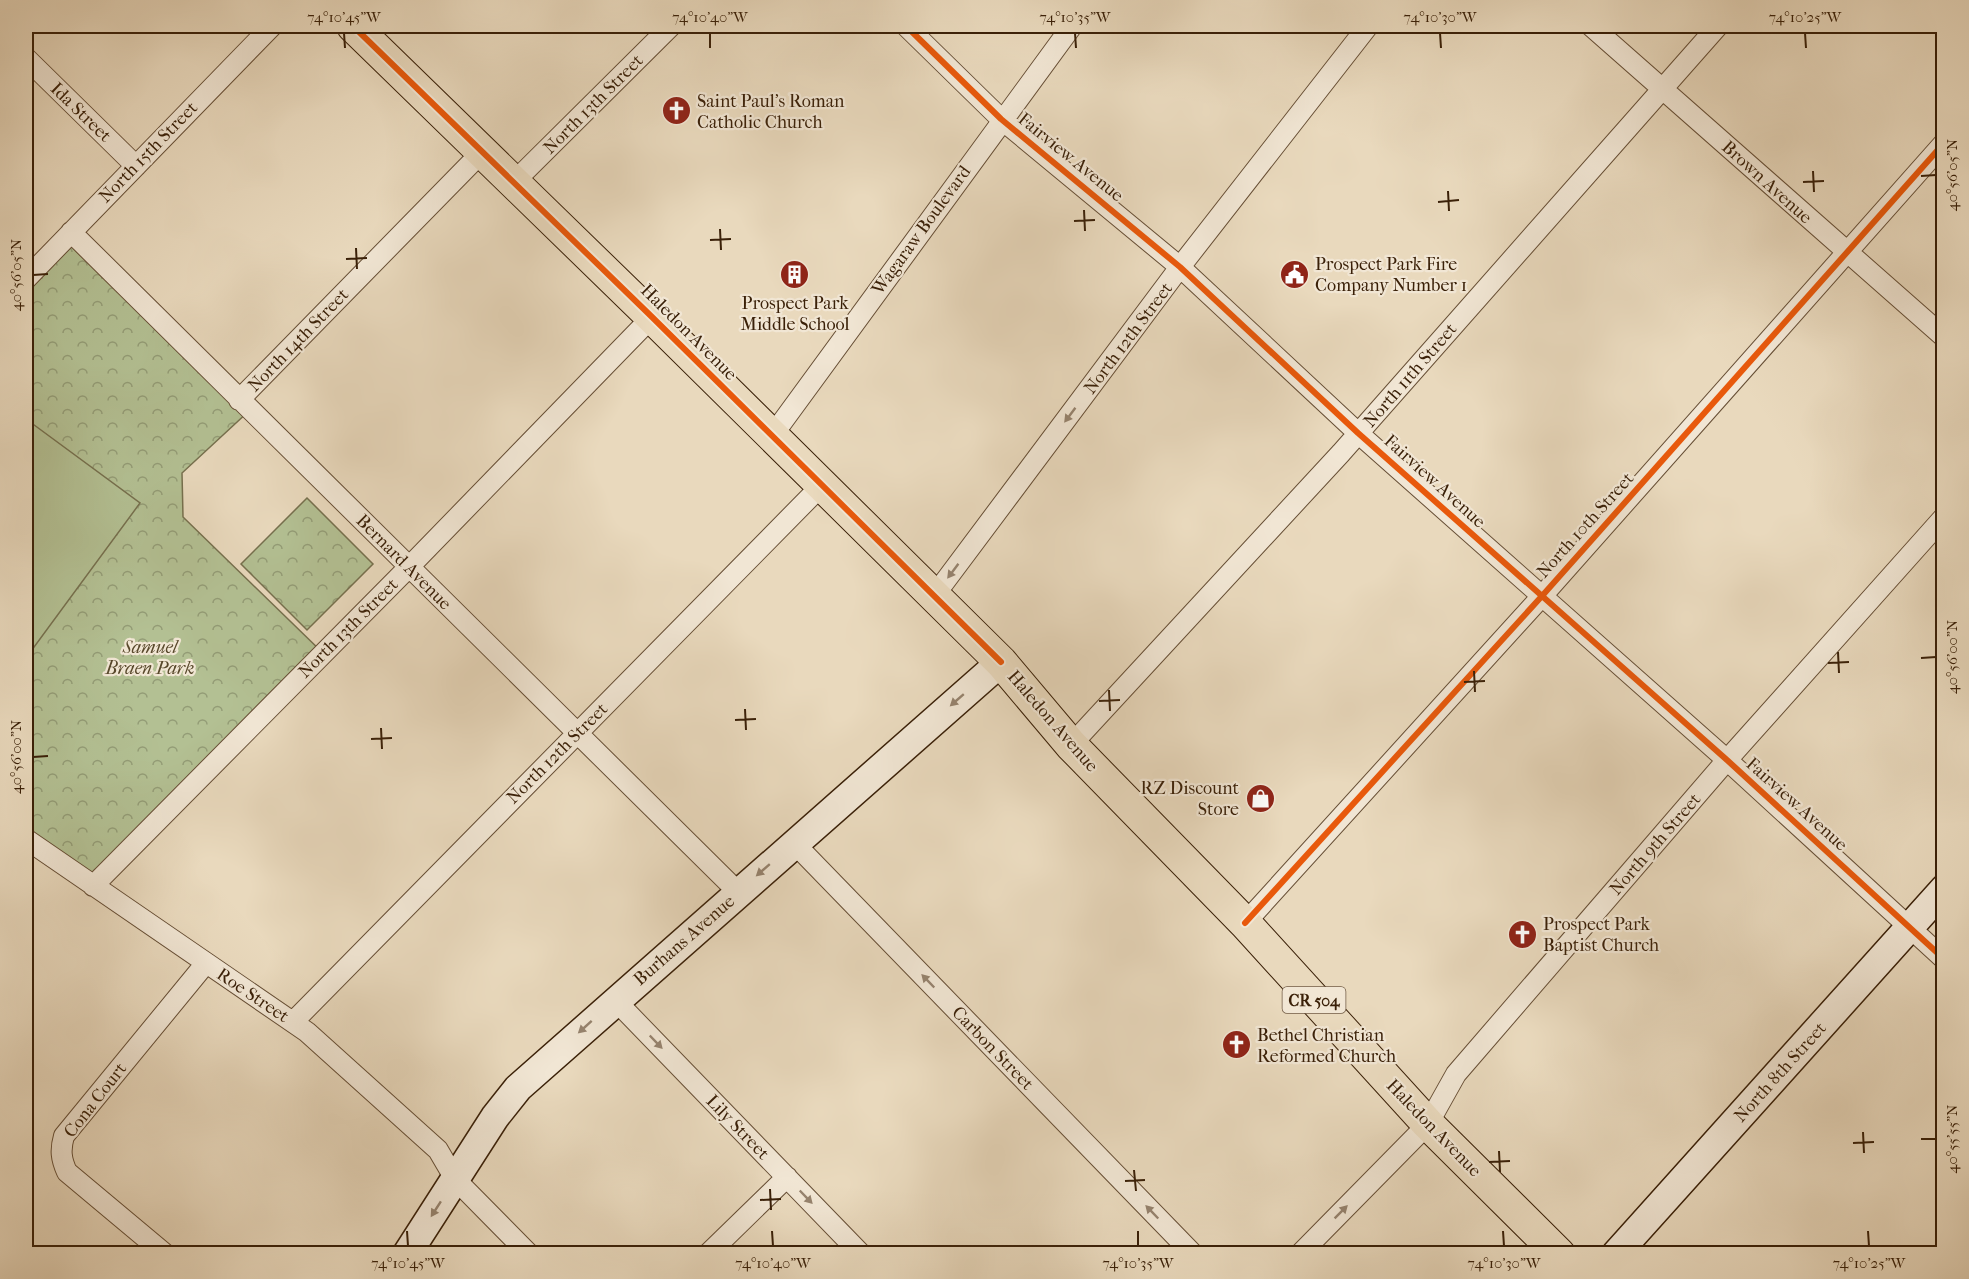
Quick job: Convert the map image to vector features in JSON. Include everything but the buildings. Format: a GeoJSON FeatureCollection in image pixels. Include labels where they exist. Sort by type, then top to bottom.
{"type":"FeatureCollection","features":[{"type":"Feature","properties":{"kind":"main road","name":"Haledon Avenue"},"geometry":{"type":"LineString","coordinates":[[353,26],[1001,662],[1071,745],[1245,923],[1428,1124],[1559,1254]]}},
{"type":"Feature","properties":{"kind":"street","name":"North 15th Street"},"geometry":{"type":"LineString","coordinates":[[26,279],[272,26]]}},
{"type":"Feature","properties":{"kind":"street","name":"North 13th Street"},"geometry":{"type":"LineString","coordinates":[[514,182],[671,26]]}},
{"type":"Feature","properties":{"kind":"street","name":"Fairview Avenue"},"geometry":{"type":"LineString","coordinates":[[906,26],[1001,119],[1180,267],[1359,433],[1727,760],[1944,959]]}},
{"type":"Feature","properties":{"kind":"street","name":"Wagaraw Boulevard"},"geometry":{"type":"LineString","coordinates":[[772,436],[1001,119],[1072,26]]}},
{"type":"Feature","properties":{"kind":"street","name":"North 12th Street"},"geometry":{"type":"LineString","coordinates":[[934,596],[1180,267],[1368,26]]}},
{"type":"Feature","properties":{"kind":"street","name":"Brown Avenue"},"geometry":{"type":"LineString","coordinates":[[1591,26],[1944,337]]}},
{"type":"Feature","properties":{"kind":"street","name":"North 11th Street"},"geometry":{"type":"LineString","coordinates":[[1071,745],[1359,433],[1718,26]]}},
{"type":"Feature","properties":{"kind":"street","name":"Ida Street"},"geometry":{"type":"LineString","coordinates":[[26,58],[136,165]]}},
{"type":"Feature","properties":{"kind":"street","name":"North 10th Street"},"geometry":{"type":"LineString","coordinates":[[1245,923],[1542,596],[1944,143]]}},
{"type":"Feature","properties":{"kind":"street","name":"North 14th Street"},"geometry":{"type":"LineString","coordinates":[[239,400],[483,152]]}},
{"type":"Feature","properties":{"kind":"street","name":"Bernard Avenue"},"geometry":{"type":"LineString","coordinates":[[71,232],[738,892]]}},
{"type":"Feature","properties":{"kind":"street","name":"North 13th Street"},"geometry":{"type":"LineString","coordinates":[[93,886],[409,567],[652,317]]}},
{"type":"Feature","properties":{"kind":"street","name":"North 12th Street"},"geometry":{"type":"LineString","coordinates":[[293,1022],[822,485]]}},
{"type":"Feature","properties":{"kind":"street","name":"North 9th Street"},"geometry":{"type":"LineString","coordinates":[[1300,1254],[1428,1124],[1456,1074],[1727,760],[1944,517]]}},
{"type":"Feature","properties":{"kind":"street","name":"Burhans Avenue"},"geometry":{"type":"LineString","coordinates":[[407,1254],[495,1117],[518,1088],[615,1000],[1001,662]]}},
{"type":"Feature","properties":{"kind":"street","name":"Roe Street"},"geometry":{"type":"LineString","coordinates":[[26,839],[307,1032],[438,1150],[455,1179],[529,1254]]}},
{"type":"Feature","properties":{"kind":"street","name":"Carbon Street"},"geometry":{"type":"LineString","coordinates":[[794,843],[1193,1254]]}},
{"type":"Feature","properties":{"kind":"street","name":"North 8th Street"},"geometry":{"type":"LineString","coordinates":[[1616,1254],[1944,889]]}},
{"type":"Feature","properties":{"kind":"street","name":"Cona Court"},"geometry":{"type":"LineString","coordinates":[[165,1254],[67,1172],[62,1160],[61,1148],[64,1136],[206,963]]}},
{"type":"Feature","properties":{"kind":"street","name":"Lily Street"},"geometry":{"type":"LineString","coordinates":[[615,1000],[861,1254]]}},
{"type":"Feature","properties":{"kind":"street"},"geometry":{"type":"LineString","coordinates":[[708,1254],[787,1177]]}},
{"type":"Feature","properties":{"kind":"green space","name":"Samuel Braen Park"},"geometry":{"type":"Polygon","coordinates":[[[72,231],[250,410],[182,473],[183,517],[326,656],[98,889],[26,839],[26,277],[72,231]]]}},
{"type":"Feature","properties":{"kind":"green space"},"geometry":{"type":"Polygon","coordinates":[[[26,419],[140,503],[26,658],[26,419]]]}},
{"type":"Feature","properties":{"kind":"green space"},"geometry":{"type":"Polygon","coordinates":[[[307,498],[373,564],[307,630],[241,564],[307,498]]]}},
{"type":"Feature","properties":{"kind":"cycle path"},"geometry":{"type":"LineString","coordinates":[[353,26],[1001,662]]}},
{"type":"Feature","properties":{"kind":"cycle path"},"geometry":{"type":"LineString","coordinates":[[906,26],[1001,119],[1180,267],[1358,433],[1727,760],[1944,959]]}},
{"type":"Feature","properties":{"kind":"cycle path"},"geometry":{"type":"LineString","coordinates":[[1245,923],[1542,596],[1944,143]]}},
{"type":"Feature","properties":{"kind":"place","name":"Saint Paul's Roman Catholic Church"},"geometry":{"type":"Point","coordinates":[676,111]}},
{"type":"Feature","properties":{"kind":"place","name":"Prospect Park Middle School"},"geometry":{"type":"Point","coordinates":[795,274]}},
{"type":"Feature","properties":{"kind":"place","name":"Prospect Park Fire Company Number 1"},"geometry":{"type":"Point","coordinates":[1294,274]}},
{"type":"Feature","properties":{"kind":"place","name":"RZ Discount Store"},"geometry":{"type":"Point","coordinates":[1260,798]}},
{"type":"Feature","properties":{"kind":"place","name":"Prospect Park Baptist Church"},"geometry":{"type":"Point","coordinates":[1522,934]}},
{"type":"Feature","properties":{"kind":"place","name":"Bethel Christian Reformed Church"},"geometry":{"type":"Point","coordinates":[1236,1045]}}]}
